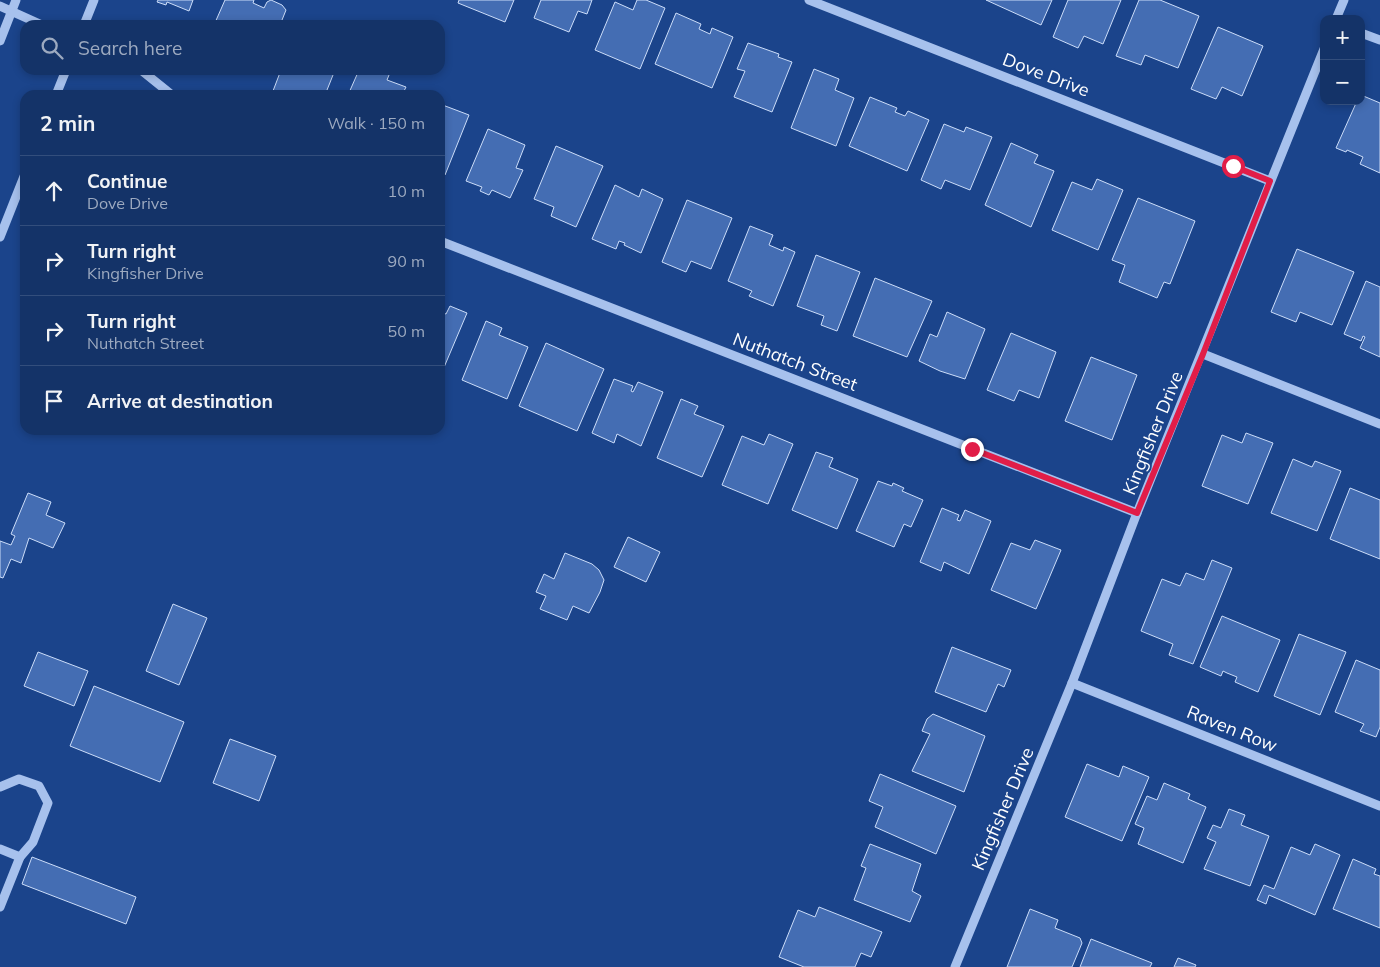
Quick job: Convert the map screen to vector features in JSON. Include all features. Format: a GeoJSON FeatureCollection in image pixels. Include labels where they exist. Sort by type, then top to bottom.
{"type":"FeatureCollection","features":[{"type":"Feature","properties":{"kind":"street"},"geometry":{"type":"LineString","coordinates":[[0,41],[16,0]]}},
{"type":"Feature","properties":{"kind":"street"},"geometry":{"type":"LineString","coordinates":[[86,20],[94,0]]}},
{"type":"Feature","properties":{"kind":"street","name":"Dove Drive"},"geometry":{"type":"LineString","coordinates":[[809,0],[1270,181]]}},
{"type":"Feature","properties":{"kind":"street"},"geometry":{"type":"LineString","coordinates":[[1338,15],[1344,0]]}},
{"type":"Feature","properties":{"kind":"street"},"geometry":{"type":"LineString","coordinates":[[0,6],[31,20]]}},
{"type":"Feature","properties":{"kind":"street"},"geometry":{"type":"LineString","coordinates":[[1365,34],[1380,40]]}},
{"type":"Feature","properties":{"kind":"street","name":"Kingfisher Drive"},"geometry":{"type":"LineString","coordinates":[[955,967],[1072,683],[1137,513],[1203,354],[1320,59]]}},
{"type":"Feature","properties":{"kind":"street"},"geometry":{"type":"LineString","coordinates":[[58,90],[64,75]]}},
{"type":"Feature","properties":{"kind":"street"},"geometry":{"type":"LineString","coordinates":[[147,75],[166,90]]}},
{"type":"Feature","properties":{"kind":"street"},"geometry":{"type":"LineString","coordinates":[[0,237],[20,187]]}},
{"type":"Feature","properties":{"kind":"street","name":"Nuthatch Street"},"geometry":{"type":"LineString","coordinates":[[445,243],[1137,513]]}},
{"type":"Feature","properties":{"kind":"street"},"geometry":{"type":"LineString","coordinates":[[1203,354],[1380,424]]}},
{"type":"Feature","properties":{"kind":"street","name":"Raven Row"},"geometry":{"type":"LineString","coordinates":[[1072,683],[1380,806]]}},
{"type":"Feature","properties":{"kind":"street"},"geometry":{"type":"LineString","coordinates":[[0,787],[19,779],[39,786],[48,803],[33,842],[20,857],[0,907]]}},
{"type":"Feature","properties":{"kind":"street"},"geometry":{"type":"LineString","coordinates":[[0,850],[20,857]]}},
{"type":"Feature","properties":{"kind":"building"},"geometry":{"type":"Polygon","coordinates":[[[158,0],[193,0],[189,11],[167,2],[166,5],[157,2],[158,0]]]}},
{"type":"Feature","properties":{"kind":"building"},"geometry":{"type":"Polygon","coordinates":[[[225,0],[254,0],[253,3],[264,8],[267,2],[271,0],[282,5],[286,10],[282,20],[216,20],[225,0]]]}},
{"type":"Feature","properties":{"kind":"building"},"geometry":{"type":"Polygon","coordinates":[[[459,0],[514,0],[505,22],[458,3],[459,0]]]}},
{"type":"Feature","properties":{"kind":"building"},"geometry":{"type":"Polygon","coordinates":[[[541,0],[592,0],[587,14],[578,11],[569,32],[534,18],[541,0]]]}},
{"type":"Feature","properties":{"kind":"building"},"geometry":{"type":"Polygon","coordinates":[[[637,0],[646,0],[665,8],[640,69],[595,50],[615,2],[633,10],[637,0]]]}},
{"type":"Feature","properties":{"kind":"building"},"geometry":{"type":"Polygon","coordinates":[[[986,0],[1052,0],[1041,25],[986,0]]]}},
{"type":"Feature","properties":{"kind":"building"},"geometry":{"type":"Polygon","coordinates":[[[1068,0],[1121,0],[1103,44],[1084,36],[1078,48],[1053,37],[1068,0]]]}},
{"type":"Feature","properties":{"kind":"building"},"geometry":{"type":"Polygon","coordinates":[[[1139,0],[1160,0],[1199,16],[1178,68],[1145,55],[1141,65],[1116,56],[1139,0]]]}},
{"type":"Feature","properties":{"kind":"building"},"geometry":{"type":"Polygon","coordinates":[[[676,13],[701,24],[699,29],[710,34],[712,28],[733,37],[712,88],[655,64],[676,13]]]}},
{"type":"Feature","properties":{"kind":"building"},"geometry":{"type":"Polygon","coordinates":[[[1218,27],[1263,46],[1242,96],[1222,87],[1216,99],[1191,89],[1218,27]]]}},
{"type":"Feature","properties":{"kind":"building"},"geometry":{"type":"Polygon","coordinates":[[[748,43],[779,54],[778,57],[792,62],[772,112],[734,97],[745,71],[737,69],[748,43]]]}},
{"type":"Feature","properties":{"kind":"building"},"geometry":{"type":"Polygon","coordinates":[[[814,69],[839,79],[835,90],[854,98],[836,146],[791,128],[814,69]]]}},
{"type":"Feature","properties":{"kind":"building"},"geometry":{"type":"Polygon","coordinates":[[[279,75],[333,75],[327,90],[273,90],[279,75]]]}},
{"type":"Feature","properties":{"kind":"building"},"geometry":{"type":"Polygon","coordinates":[[[357,75],[389,75],[387,80],[406,87],[404,90],[350,90],[357,75]]]}},
{"type":"Feature","properties":{"kind":"building"},"geometry":{"type":"Polygon","coordinates":[[[870,97],[897,108],[895,112],[905,116],[908,111],[929,120],[907,171],[849,146],[870,97]]]}},
{"type":"Feature","properties":{"kind":"building"},"geometry":{"type":"Polygon","coordinates":[[[1365,97],[1380,103],[1380,173],[1360,164],[1363,157],[1347,150],[1346,152],[1336,148],[1355,105],[1365,105],[1365,97]]]}},
{"type":"Feature","properties":{"kind":"building"},"geometry":{"type":"Polygon","coordinates":[[[445,106],[469,115],[445,175],[445,106]]]}},
{"type":"Feature","properties":{"kind":"building"},"geometry":{"type":"Polygon","coordinates":[[[944,124],[964,132],[966,127],[992,137],[970,190],[945,180],[941,189],[921,180],[944,124]]]}},
{"type":"Feature","properties":{"kind":"building"},"geometry":{"type":"Polygon","coordinates":[[[488,129],[525,145],[516,168],[523,170],[510,198],[492,190],[489,195],[480,191],[482,187],[466,181],[488,129]]]}},
{"type":"Feature","properties":{"kind":"building"},"geometry":{"type":"Polygon","coordinates":[[[1011,143],[1038,155],[1034,163],[1054,171],[1031,227],[985,205],[1011,143]]]}},
{"type":"Feature","properties":{"kind":"building"},"geometry":{"type":"Polygon","coordinates":[[[556,146],[603,166],[576,227],[551,216],[554,207],[534,199],[556,146]]]}},
{"type":"Feature","properties":{"kind":"building"},"geometry":{"type":"Polygon","coordinates":[[[1097,179],[1123,190],[1098,250],[1052,230],[1072,182],[1092,190],[1097,179]]]}},
{"type":"Feature","properties":{"kind":"building"},"geometry":{"type":"Polygon","coordinates":[[[615,185],[639,197],[642,189],[663,199],[641,253],[619,241],[616,249],[592,239],[615,185]]]}},
{"type":"Feature","properties":{"kind":"building"},"geometry":{"type":"Polygon","coordinates":[[[1138,198],[1195,221],[1170,284],[1164,282],[1157,298],[1119,282],[1125,265],[1112,260],[1138,198]]]}},
{"type":"Feature","properties":{"kind":"building"},"geometry":{"type":"Polygon","coordinates":[[[687,200],[732,218],[711,269],[691,261],[686,272],[662,262],[687,200]]]}},
{"type":"Feature","properties":{"kind":"building"},"geometry":{"type":"Polygon","coordinates":[[[750,226],[773,235],[769,245],[783,251],[784,247],[795,252],[773,306],[749,296],[752,291],[728,281],[750,226]]]}},
{"type":"Feature","properties":{"kind":"building"},"geometry":{"type":"Polygon","coordinates":[[[1297,249],[1354,272],[1332,325],[1300,312],[1296,322],[1271,312],[1297,249]]]}},
{"type":"Feature","properties":{"kind":"building"},"geometry":{"type":"Polygon","coordinates":[[[816,255],[860,272],[837,331],[821,325],[824,316],[797,306],[816,255]]]}},
{"type":"Feature","properties":{"kind":"building"},"geometry":{"type":"Polygon","coordinates":[[[875,278],[932,301],[907,357],[853,336],[875,278]]]}},
{"type":"Feature","properties":{"kind":"building"},"geometry":{"type":"Polygon","coordinates":[[[1366,281],[1380,287],[1380,357],[1360,348],[1365,337],[1363,336],[1361,341],[1344,334],[1366,281]]]}},
{"type":"Feature","properties":{"kind":"building"},"geometry":{"type":"Polygon","coordinates":[[[450,306],[467,313],[445,365],[445,314],[450,306]]]}},
{"type":"Feature","properties":{"kind":"building"},"geometry":{"type":"Polygon","coordinates":[[[947,312],[985,329],[965,379],[940,371],[919,361],[930,334],[937,337],[947,312]]]}},
{"type":"Feature","properties":{"kind":"building"},"geometry":{"type":"Polygon","coordinates":[[[486,321],[502,328],[499,335],[528,347],[507,399],[462,380],[486,321]]]}},
{"type":"Feature","properties":{"kind":"building"},"geometry":{"type":"Polygon","coordinates":[[[1011,333],[1056,352],[1039,398],[1019,390],[1014,401],[987,390],[1011,333]]]}},
{"type":"Feature","properties":{"kind":"building"},"geometry":{"type":"Polygon","coordinates":[[[546,343],[604,369],[577,431],[519,406],[546,343]]]}},
{"type":"Feature","properties":{"kind":"building"},"geometry":{"type":"Polygon","coordinates":[[[1091,357],[1137,375],[1112,440],[1065,421],[1091,357]]]}},
{"type":"Feature","properties":{"kind":"building"},"geometry":{"type":"Polygon","coordinates":[[[614,379],[633,386],[631,391],[633,392],[638,382],[663,392],[641,446],[617,434],[614,443],[592,433],[614,379]]]}},
{"type":"Feature","properties":{"kind":"building"},"geometry":{"type":"Polygon","coordinates":[[[681,399],[698,406],[694,414],[724,426],[702,477],[657,458],[681,399]]]}},
{"type":"Feature","properties":{"kind":"building"},"geometry":{"type":"Polygon","coordinates":[[[1246,433],[1273,443],[1248,504],[1202,486],[1222,435],[1242,443],[1246,433]]]}},
{"type":"Feature","properties":{"kind":"building"},"geometry":{"type":"Polygon","coordinates":[[[769,434],[793,444],[768,504],[722,485],[742,436],[764,445],[769,434]]]}},
{"type":"Feature","properties":{"kind":"building"},"geometry":{"type":"Polygon","coordinates":[[[816,452],[833,458],[829,467],[858,479],[837,529],[792,510],[816,452]]]}},
{"type":"Feature","properties":{"kind":"building"},"geometry":{"type":"Polygon","coordinates":[[[1293,459],[1312,467],[1315,461],[1341,471],[1317,531],[1271,513],[1293,459]]]}},
{"type":"Feature","properties":{"kind":"building"},"geometry":{"type":"Polygon","coordinates":[[[878,481],[892,486],[893,483],[904,488],[902,491],[923,500],[911,527],[904,524],[894,547],[856,531],[878,481]]]}},
{"type":"Feature","properties":{"kind":"building"},"geometry":{"type":"Polygon","coordinates":[[[1350,488],[1380,500],[1380,559],[1330,539],[1350,488]]]}},
{"type":"Feature","properties":{"kind":"building"},"geometry":{"type":"Polygon","coordinates":[[[28,493],[51,502],[46,515],[65,523],[53,548],[29,538],[21,563],[11,559],[3,578],[0,577],[0,541],[11,545],[15,536],[11,534],[28,493]]]}},
{"type":"Feature","properties":{"kind":"building"},"geometry":{"type":"Polygon","coordinates":[[[942,508],[959,515],[957,520],[960,521],[965,510],[991,521],[969,574],[944,562],[941,571],[920,562],[942,508]]]}},
{"type":"Feature","properties":{"kind":"building"},"geometry":{"type":"Polygon","coordinates":[[[628,537],[660,552],[646,582],[614,567],[628,537]]]}},
{"type":"Feature","properties":{"kind":"building"},"geometry":{"type":"Polygon","coordinates":[[[1035,540],[1061,550],[1036,609],[991,590],[1011,543],[1030,550],[1035,540]]]}},
{"type":"Feature","properties":{"kind":"building"},"geometry":{"type":"Polygon","coordinates":[[[565,553],[592,564],[599,570],[604,580],[589,613],[573,606],[567,620],[540,609],[546,596],[536,592],[544,574],[554,579],[565,553]]]}},
{"type":"Feature","properties":{"kind":"building"},"geometry":{"type":"Polygon","coordinates":[[[1212,560],[1232,568],[1193,664],[1169,655],[1173,644],[1141,631],[1162,579],[1180,586],[1186,573],[1204,580],[1212,560]]]}},
{"type":"Feature","properties":{"kind":"building"},"geometry":{"type":"Polygon","coordinates":[[[173,604],[207,618],[179,685],[146,671],[173,604]]]}},
{"type":"Feature","properties":{"kind":"building"},"geometry":{"type":"Polygon","coordinates":[[[1222,616],[1280,640],[1258,692],[1235,682],[1237,677],[1223,671],[1221,676],[1200,667],[1222,616]]]}},
{"type":"Feature","properties":{"kind":"building"},"geometry":{"type":"Polygon","coordinates":[[[1299,634],[1346,652],[1320,715],[1274,696],[1299,634]]]}},
{"type":"Feature","properties":{"kind":"building"},"geometry":{"type":"Polygon","coordinates":[[[952,647],[1011,670],[1004,687],[998,684],[986,712],[935,692],[952,647]]]}},
{"type":"Feature","properties":{"kind":"building"},"geometry":{"type":"Polygon","coordinates":[[[38,652],[88,671],[74,706],[24,686],[38,652]]]}},
{"type":"Feature","properties":{"kind":"building"},"geometry":{"type":"Polygon","coordinates":[[[1356,660],[1380,670],[1380,727],[1376,737],[1360,731],[1364,724],[1335,712],[1356,660]]]}},
{"type":"Feature","properties":{"kind":"building"},"geometry":{"type":"Polygon","coordinates":[[[94,686],[184,722],[160,782],[70,746],[94,686]]]}},
{"type":"Feature","properties":{"kind":"building"},"geometry":{"type":"Polygon","coordinates":[[[933,714],[985,736],[964,792],[912,771],[930,734],[922,731],[927,719],[933,714]]]}},
{"type":"Feature","properties":{"kind":"building"},"geometry":{"type":"Polygon","coordinates":[[[230,739],[276,756],[259,801],[213,783],[230,739]]]}},
{"type":"Feature","properties":{"kind":"building"},"geometry":{"type":"Polygon","coordinates":[[[1087,764],[1119,777],[1123,766],[1149,777],[1122,841],[1065,817],[1087,764]]]}},
{"type":"Feature","properties":{"kind":"building"},"geometry":{"type":"Polygon","coordinates":[[[880,774],[956,806],[936,854],[875,827],[883,807],[869,801],[880,774]]]}},
{"type":"Feature","properties":{"kind":"building"},"geometry":{"type":"Polygon","coordinates":[[[1164,783],[1190,794],[1188,799],[1206,807],[1183,863],[1138,844],[1144,828],[1135,824],[1147,796],[1157,800],[1164,783]]]}},
{"type":"Feature","properties":{"kind":"building"},"geometry":{"type":"Polygon","coordinates":[[[1229,809],[1245,815],[1241,825],[1269,836],[1250,886],[1204,869],[1216,842],[1207,838],[1213,825],[1221,828],[1229,809]]]}},
{"type":"Feature","properties":{"kind":"building"},"geometry":{"type":"Polygon","coordinates":[[[870,844],[921,864],[912,891],[921,896],[910,922],[854,900],[866,868],[861,866],[870,844]]]}},
{"type":"Feature","properties":{"kind":"building"},"geometry":{"type":"Polygon","coordinates":[[[1315,844],[1340,855],[1315,915],[1269,895],[1266,904],[1257,900],[1264,885],[1274,889],[1291,847],[1310,855],[1315,844]]]}},
{"type":"Feature","properties":{"kind":"building"},"geometry":{"type":"Polygon","coordinates":[[[32,857],[136,897],[126,924],[22,884],[32,857]]]}},
{"type":"Feature","properties":{"kind":"building"},"geometry":{"type":"Polygon","coordinates":[[[1353,859],[1376,869],[1374,874],[1380,876],[1380,928],[1333,909],[1353,859]]]}},
{"type":"Feature","properties":{"kind":"building"},"geometry":{"type":"Polygon","coordinates":[[[819,907],[882,932],[871,957],[861,953],[855,967],[804,967],[779,957],[798,910],[815,917],[819,907]]]}},
{"type":"Feature","properties":{"kind":"building"},"geometry":{"type":"Polygon","coordinates":[[[1030,909],[1058,920],[1055,928],[1080,938],[1082,943],[1072,967],[1007,967],[1030,909]]]}},
{"type":"Feature","properties":{"kind":"building"},"geometry":{"type":"Polygon","coordinates":[[[1091,939],[1152,963],[1150,967],[1080,967],[1091,939]]]}},
{"type":"Feature","properties":{"kind":"building"},"geometry":{"type":"Polygon","coordinates":[[[1178,958],[1196,965],[1195,967],[1174,967],[1178,958]]]}},
{"type":"Feature","properties":{"kind":"route"},"geometry":{"type":"LineString","coordinates":[[972,449],[1137,513],[1203,354],[1270,181],[1233,166]]}}]}
